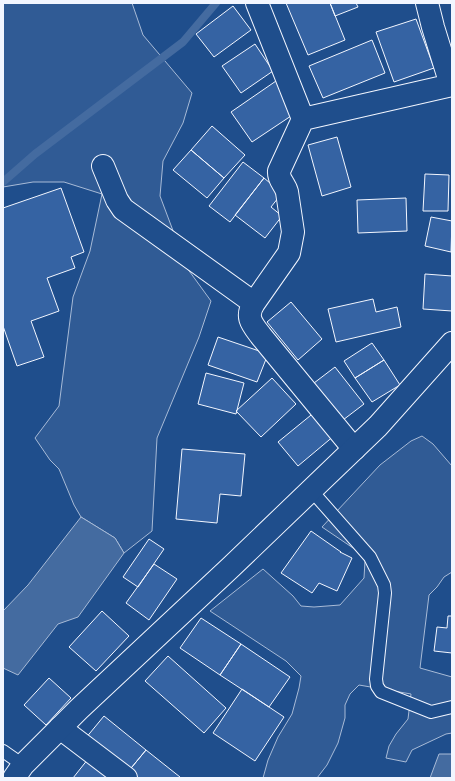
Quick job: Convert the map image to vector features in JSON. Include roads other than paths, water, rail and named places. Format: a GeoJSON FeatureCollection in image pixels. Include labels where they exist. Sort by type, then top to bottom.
{"type":"FeatureCollection","features":[{"type":"Feature","properties":{"kind":"street"},"geometry":{"type":"LineString","coordinates":[[258,3],[304,119],[279,171],[280,179],[288,192],[293,232],[289,253],[254,303],[250,310],[249,316],[255,329],[354,449]]}},
{"type":"Feature","properties":{"kind":"street"},"geometry":{"type":"LineString","coordinates":[[304,119],[451,85],[427,3]]}},
{"type":"Feature","properties":{"kind":"street"},"geometry":{"type":"LineString","coordinates":[[103,166],[117,200],[123,209],[254,303]]}},
{"type":"Feature","properties":{"kind":"street"},"geometry":{"type":"LineString","coordinates":[[19,772],[60,728],[378,426],[450,347]]}},
{"type":"Feature","properties":{"kind":"street"},"geometry":{"type":"LineString","coordinates":[[60,728],[126,778]]}},
{"type":"Feature","properties":{"kind":"lane"},"geometry":{"type":"LineString","coordinates":[[311,490],[370,557],[384,585],[385,593],[376,679],[377,686],[381,692],[431,712],[452,707]]}},
{"type":"Feature","properties":{"kind":"lane"},"geometry":{"type":"LineString","coordinates":[[3,751],[19,772]]}},
{"type":"Feature","properties":{"kind":"waterway"},"geometry":{"type":"LineString","coordinates":[[3,182],[35,154],[183,42],[216,3]]}}]}
